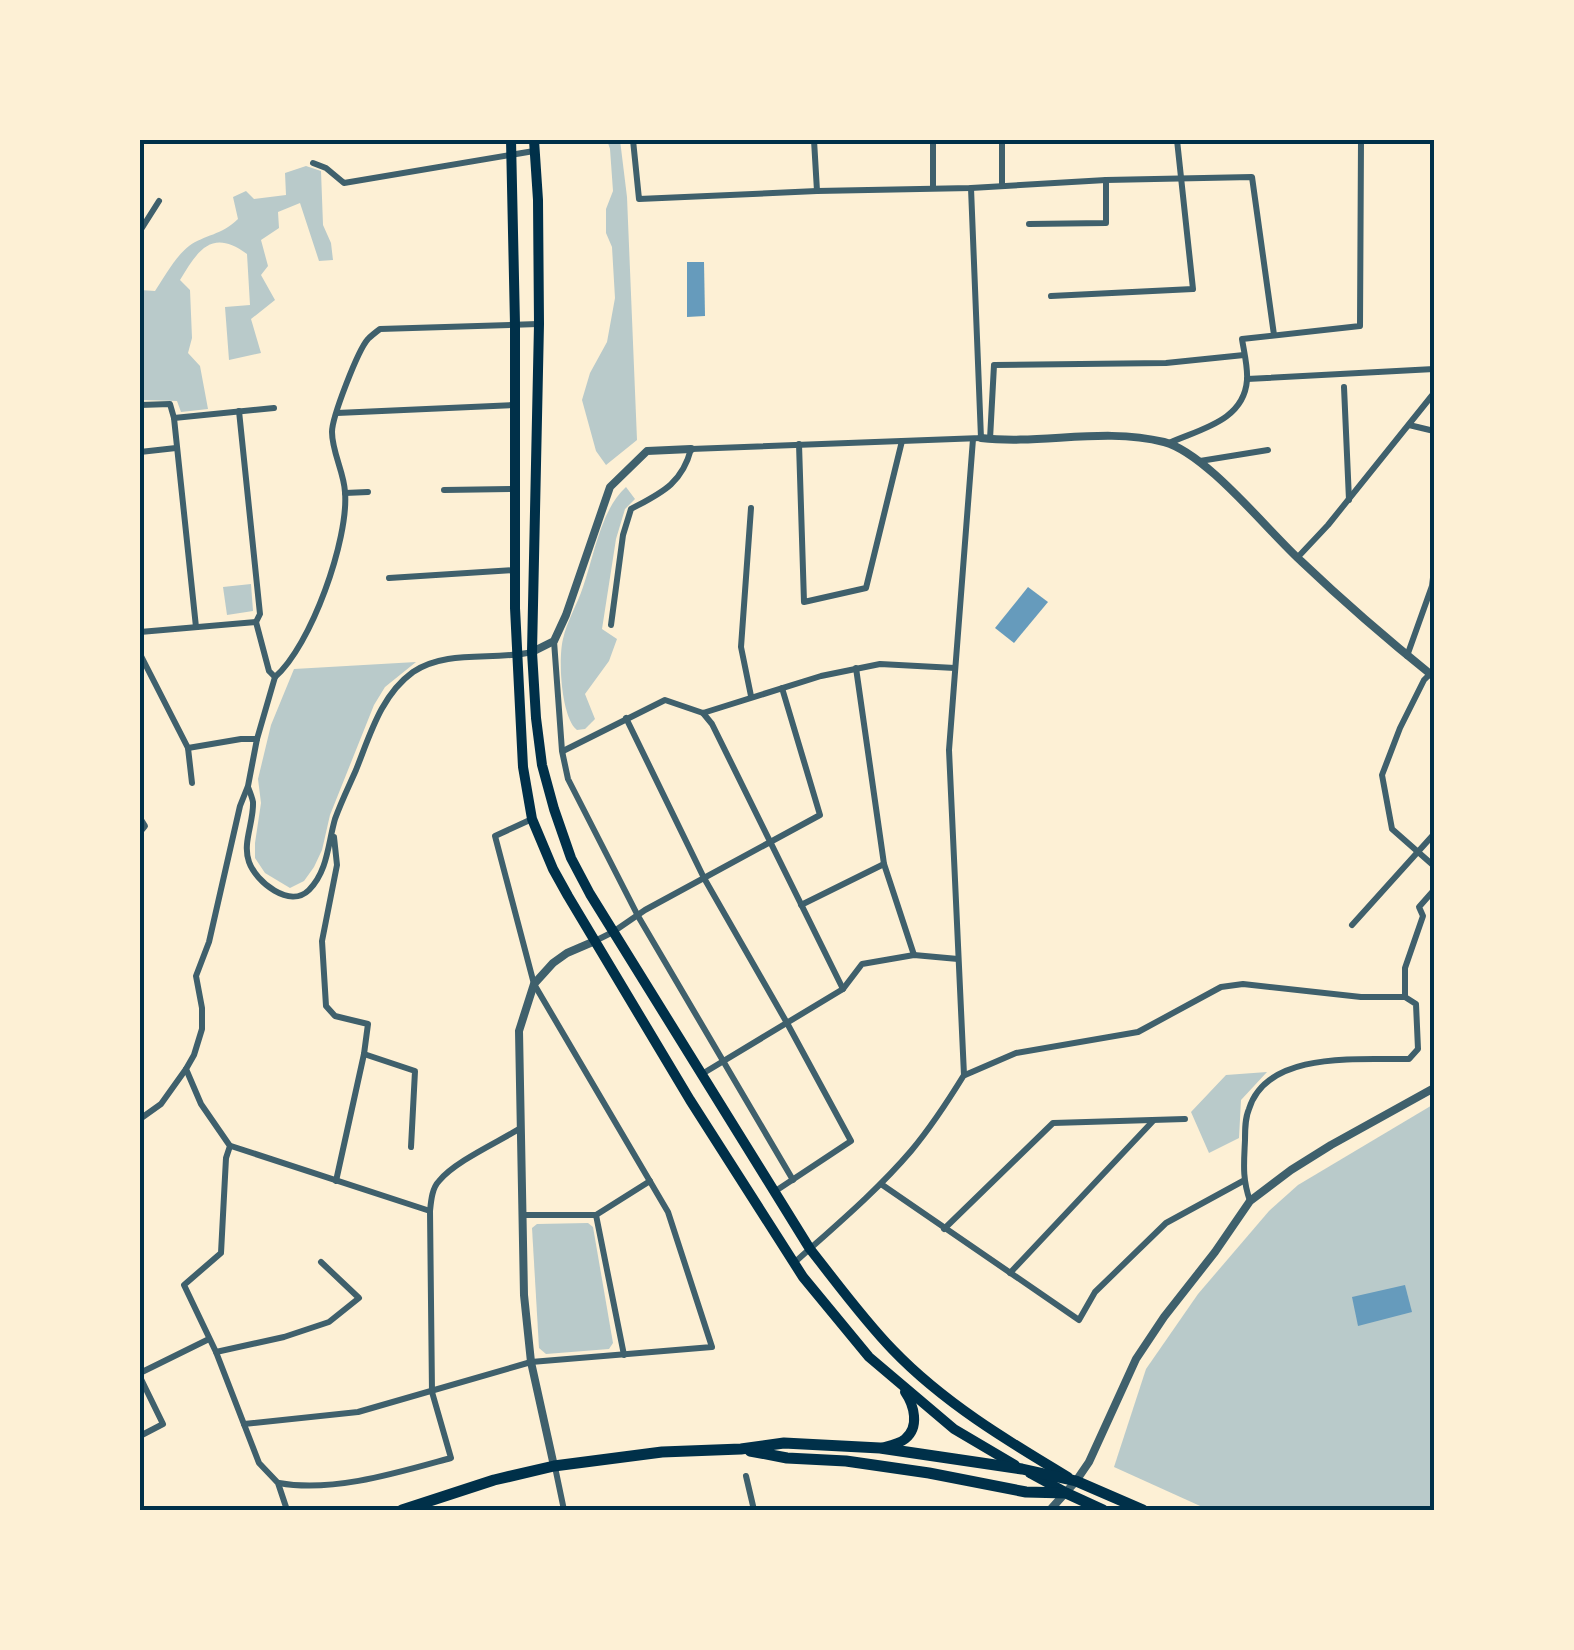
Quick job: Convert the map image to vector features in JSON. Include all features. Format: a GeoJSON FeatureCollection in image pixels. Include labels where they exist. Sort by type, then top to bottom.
{"type":"FeatureCollection","features":[{"type":"Feature","properties":{"kind":"highway"},"geometry":{"type":"LineString","coordinates":[[402,1510],[494,1480],[554,1466],[662,1452],[784,1443],[880,1448],[1022,1469],[1076,1482],[1143,1510]]}},
{"type":"Feature","properties":{"kind":"highway"},"geometry":{"type":"LineString","coordinates":[[740,1449],[787,1458],[846,1461],[929,1473],[1026,1492],[1066,1493],[1103,1510]]}},
{"type":"Feature","properties":{"kind":"main road"},"geometry":{"type":"LineString","coordinates":[[511,140],[516,324],[516,656],[522,767],[532,819],[553,868],[595,941],[793,1264],[869,1357],[899,1384],[954,1429],[1066,1493]]}},
{"type":"Feature","properties":{"kind":"main road"},"geometry":{"type":"LineString","coordinates":[[535,145],[539,324],[532,652],[542,765],[570,858],[810,1249],[894,1351],[930,1383],[964,1411],[1076,1482]]}},
{"type":"Feature","properties":{"kind":"main road"},"geometry":{"type":"LineString","coordinates":[[880,1448],[903,1441],[911,1431],[914,1410],[899,1384]]}},
{"type":"Feature","properties":{"kind":"street"},"geometry":{"type":"LineString","coordinates":[[634,140],[639,199],[1252,177],[1274,336]]}},
{"type":"Feature","properties":{"kind":"street"},"geometry":{"type":"LineString","coordinates":[[814,140],[817,191]]}},
{"type":"Feature","properties":{"kind":"street"},"geometry":{"type":"LineString","coordinates":[[933,140],[933,188]]}},
{"type":"Feature","properties":{"kind":"street"},"geometry":{"type":"LineString","coordinates":[[1002,140],[1002,186]]}},
{"type":"Feature","properties":{"kind":"street"},"geometry":{"type":"LineString","coordinates":[[1051,296],[1193,289],[1177,140]]}},
{"type":"Feature","properties":{"kind":"street"},"geometry":{"type":"LineString","coordinates":[[1170,444],[1227,418],[1243,398],[1247,379],[1242,339],[1360,326],[1361,140]]}},
{"type":"Feature","properties":{"kind":"street"},"geometry":{"type":"LineString","coordinates":[[313,163],[344,183],[512,154],[535,145]]}},
{"type":"Feature","properties":{"kind":"street"},"geometry":{"type":"LineString","coordinates":[[1030,224],[1106,223],[1106,180]]}},
{"type":"Feature","properties":{"kind":"street"},"geometry":{"type":"LineString","coordinates":[[971,188],[981,439]]}},
{"type":"Feature","properties":{"kind":"street"},"geometry":{"type":"LineString","coordinates":[[140,231],[159,201]]}},
{"type":"Feature","properties":{"kind":"street"},"geometry":{"type":"LineString","coordinates":[[140,1118],[160,1104],[186,1069],[202,1030],[196,976],[209,942],[257,739],[275,677],[290,662],[329,582],[343,525],[345,493],[332,429],[366,341],[380,329],[539,324]]}},
{"type":"Feature","properties":{"kind":"street"},"geometry":{"type":"LineString","coordinates":[[964,1075],[949,750],[981,439],[994,365],[1166,364],[1244,355]]}},
{"type":"Feature","properties":{"kind":"street"},"geometry":{"type":"LineString","coordinates":[[1247,379],[1434,370]]}},
{"type":"Feature","properties":{"kind":"street"},"geometry":{"type":"LineString","coordinates":[[1344,387],[1349,500]]}},
{"type":"Feature","properties":{"kind":"street"},"geometry":{"type":"LineString","coordinates":[[1297,558],[1434,393]]}},
{"type":"Feature","properties":{"kind":"street"},"geometry":{"type":"LineString","coordinates":[[140,405],[170,404],[174,418],[196,626]]}},
{"type":"Feature","properties":{"kind":"street"},"geometry":{"type":"LineString","coordinates":[[337,414],[515,406]]}},
{"type":"Feature","properties":{"kind":"street"},"geometry":{"type":"LineString","coordinates":[[174,418],[274,408]]}},
{"type":"Feature","properties":{"kind":"street"},"geometry":{"type":"LineString","coordinates":[[239,412],[260,614],[256,622],[268,671],[275,677]]}},
{"type":"Feature","properties":{"kind":"street"},"geometry":{"type":"LineString","coordinates":[[1408,425],[1434,431]]}},
{"type":"Feature","properties":{"kind":"street"},"geometry":{"type":"LineString","coordinates":[[793,1180],[638,916],[568,779],[562,751],[554,641],[610,487],[646,450],[1130,435],[1170,444],[1200,460],[1368,624],[1432,675],[1424,680],[1400,728],[1382,775],[1392,829],[1434,866]]}},
{"type":"Feature","properties":{"kind":"street"},"geometry":{"type":"LineString","coordinates":[[798,444],[804,602],[866,588],[902,441]]}},
{"type":"Feature","properties":{"kind":"street"},"geometry":{"type":"LineString","coordinates":[[140,452],[176,448]]}},
{"type":"Feature","properties":{"kind":"street"},"geometry":{"type":"LineString","coordinates":[[612,625],[623,535],[631,509],[673,482],[686,466],[690,448]]}},
{"type":"Feature","properties":{"kind":"street"},"geometry":{"type":"LineString","coordinates":[[1200,460],[1268,450]]}},
{"type":"Feature","properties":{"kind":"street"},"geometry":{"type":"LineString","coordinates":[[444,490],[515,489]]}},
{"type":"Feature","properties":{"kind":"street"},"geometry":{"type":"LineString","coordinates":[[345,493],[368,492]]}},
{"type":"Feature","properties":{"kind":"street"},"geometry":{"type":"LineString","coordinates":[[751,508],[741,647],[751,696]]}},
{"type":"Feature","properties":{"kind":"street"},"geometry":{"type":"LineString","coordinates":[[1407,656],[1432,586],[1434,569]]}},
{"type":"Feature","properties":{"kind":"street"},"geometry":{"type":"LineString","coordinates":[[388,578],[514,570]]}},
{"type":"Feature","properties":{"kind":"street"},"geometry":{"type":"LineString","coordinates":[[140,632],[256,622]]}},
{"type":"Feature","properties":{"kind":"street"},"geometry":{"type":"LineString","coordinates":[[248,786],[253,802],[247,857],[253,871],[287,897],[299,896],[310,889],[328,858],[336,818],[381,710],[395,688],[436,660],[516,656],[554,641]]}},
{"type":"Feature","properties":{"kind":"street"},"geometry":{"type":"LineString","coordinates":[[140,654],[188,748],[192,783]]}},
{"type":"Feature","properties":{"kind":"street"},"geometry":{"type":"LineString","coordinates":[[703,713],[856,668],[880,664],[955,668]]}},
{"type":"Feature","properties":{"kind":"street"},"geometry":{"type":"LineString","coordinates":[[856,668],[884,864],[914,955]]}},
{"type":"Feature","properties":{"kind":"street"},"geometry":{"type":"LineString","coordinates":[[564,1510],[531,1362],[524,1294],[519,1031],[534,984],[566,953],[613,932],[820,814],[782,688]]}},
{"type":"Feature","properties":{"kind":"street"},"geometry":{"type":"LineString","coordinates":[[562,751],[665,700],[703,713],[712,724],[843,988]]}},
{"type":"Feature","properties":{"kind":"street"},"geometry":{"type":"LineString","coordinates":[[626,718],[704,878],[788,1022],[851,1141],[774,1192]]}},
{"type":"Feature","properties":{"kind":"street"},"geometry":{"type":"LineString","coordinates":[[188,748],[257,739]]}},
{"type":"Feature","properties":{"kind":"street"},"geometry":{"type":"LineString","coordinates":[[140,818],[145,826],[140,832]]}},
{"type":"Feature","properties":{"kind":"street"},"geometry":{"type":"LineString","coordinates":[[244,1424],[358,1412],[531,1362],[712,1347],[668,1212],[534,984],[495,836],[532,819]]}},
{"type":"Feature","properties":{"kind":"street"},"geometry":{"type":"LineString","coordinates":[[333,831],[338,865],[322,941],[326,1006],[335,1016],[368,1024],[336,1181]]}},
{"type":"Feature","properties":{"kind":"street"},"geometry":{"type":"LineString","coordinates":[[1352,925],[1434,834]]}},
{"type":"Feature","properties":{"kind":"street"},"geometry":{"type":"LineString","coordinates":[[802,905],[884,864]]}},
{"type":"Feature","properties":{"kind":"street"},"geometry":{"type":"LineString","coordinates":[[1406,998],[1405,968],[1424,916],[1419,907],[1434,890]]}},
{"type":"Feature","properties":{"kind":"street"},"geometry":{"type":"LineString","coordinates":[[702,1074],[843,988],[862,964],[914,955],[958,958]]}},
{"type":"Feature","properties":{"kind":"street"},"geometry":{"type":"LineString","coordinates":[[793,1264],[881,1184],[937,1118],[964,1075],[1016,1053],[1138,1032],[1221,988],[1243,984],[1345,996],[1406,998],[1416,1004],[1418,1049],[1409,1059],[1310,1064],[1280,1071],[1260,1090],[1249,1105],[1246,1123],[1243,1181],[1250,1201]]}},
{"type":"Feature","properties":{"kind":"street"},"geometry":{"type":"LineString","coordinates":[[364,1054],[415,1071],[410,1147]]}},
{"type":"Feature","properties":{"kind":"street"},"geometry":{"type":"LineString","coordinates":[[186,1069],[201,1104],[230,1146],[430,1211]]}},
{"type":"Feature","properties":{"kind":"street"},"geometry":{"type":"LineString","coordinates":[[1050,1510],[1089,1462],[1136,1359],[1250,1201],[1291,1170],[1434,1088]]}},
{"type":"Feature","properties":{"kind":"street"},"geometry":{"type":"LineString","coordinates":[[944,1230],[1053,1123],[1185,1119]]}},
{"type":"Feature","properties":{"kind":"street"},"geometry":{"type":"LineString","coordinates":[[1010,1273],[1154,1120]]}},
{"type":"Feature","properties":{"kind":"street"},"geometry":{"type":"LineString","coordinates":[[278,1483],[294,1486],[369,1480],[452,1458],[432,1392],[433,1190],[454,1168],[520,1129]]}},
{"type":"Feature","properties":{"kind":"street"},"geometry":{"type":"LineString","coordinates":[[230,1146],[221,1253],[184,1285],[216,1352],[258,1462],[278,1483],[287,1510]]}},
{"type":"Feature","properties":{"kind":"street"},"geometry":{"type":"LineString","coordinates":[[522,1215],[596,1215],[650,1181]]}},
{"type":"Feature","properties":{"kind":"street"},"geometry":{"type":"LineString","coordinates":[[881,1184],[1079,1320],[1095,1292],[1166,1223],[1243,1181]]}},
{"type":"Feature","properties":{"kind":"street"},"geometry":{"type":"LineString","coordinates":[[596,1215],[624,1354]]}},
{"type":"Feature","properties":{"kind":"street"},"geometry":{"type":"LineString","coordinates":[[216,1352],[284,1338],[329,1322],[359,1298],[321,1262]]}},
{"type":"Feature","properties":{"kind":"street"},"geometry":{"type":"LineString","coordinates":[[140,1436],[163,1424],[140,1375],[210,1339]]}},
{"type":"Feature","properties":{"kind":"street"},"geometry":{"type":"LineString","coordinates":[[746,1476],[754,1510]]}},
{"type":"Feature","properties":{"kind":"shaded area"},"geometry":{"type":"Polygon","coordinates":[[[607,140],[620,140],[627,197],[637,440],[606,465],[596,451],[582,400],[590,373],[607,342],[615,298],[612,247],[606,233],[606,209],[613,191],[607,140]]]}},
{"type":"Feature","properties":{"kind":"shaded area"},"geometry":{"type":"Polygon","coordinates":[[[306,166],[321,171],[323,225],[333,260],[319,261],[300,203],[278,212],[279,228],[261,240],[268,266],[261,275],[275,300],[251,319],[261,353],[229,360],[225,307],[250,305],[247,254],[224,243],[207,246],[180,280],[190,290],[192,338],[188,353],[200,366],[208,409],[181,412],[177,401],[140,400],[140,290],[155,291],[189,246],[238,219],[233,197],[246,191],[254,199],[286,195],[285,173],[306,166]]]}},
{"type":"Feature","properties":{"kind":"shaded area"},"geometry":{"type":"Polygon","coordinates":[[[626,487],[635,499],[625,509],[616,539],[602,629],[617,639],[609,661],[585,694],[595,719],[585,729],[577,730],[564,701],[563,639],[604,520],[626,487]]]}},
{"type":"Feature","properties":{"kind":"shaded area"},"geometry":{"type":"Polygon","coordinates":[[[251,584],[253,611],[227,615],[223,587],[251,584]]]}},
{"type":"Feature","properties":{"kind":"shaded area"},"geometry":{"type":"Polygon","coordinates":[[[416,662],[385,687],[374,705],[330,815],[322,850],[304,881],[290,888],[265,873],[255,858],[261,803],[258,779],[271,725],[294,669],[416,662]]]}},
{"type":"Feature","properties":{"kind":"shaded area"},"geometry":{"type":"Polygon","coordinates":[[[1267,1072],[1241,1100],[1239,1138],[1209,1153],[1191,1112],[1226,1075],[1267,1072]]]}},
{"type":"Feature","properties":{"kind":"shaded area"},"geometry":{"type":"Polygon","coordinates":[[[1434,1104],[1434,1510],[1209,1510],[1114,1467],[1146,1369],[1198,1294],[1269,1211],[1298,1185],[1434,1104]]]}},
{"type":"Feature","properties":{"kind":"shaded area"},"geometry":{"type":"Polygon","coordinates":[[[588,1223],[593,1227],[613,1343],[609,1349],[546,1354],[539,1348],[532,1228],[537,1224],[588,1223]]]}},
{"type":"Feature","properties":{"kind":"water"},"geometry":{"type":"Polygon","coordinates":[[[687,262],[704,262],[705,316],[687,317],[687,262]]]}},
{"type":"Feature","properties":{"kind":"water"},"geometry":{"type":"Polygon","coordinates":[[[1028,587],[1048,602],[1014,643],[995,628],[1028,587]]]}},
{"type":"Feature","properties":{"kind":"water"},"geometry":{"type":"Polygon","coordinates":[[[1405,1285],[1412,1312],[1358,1326],[1352,1297],[1405,1285]]]}}]}
